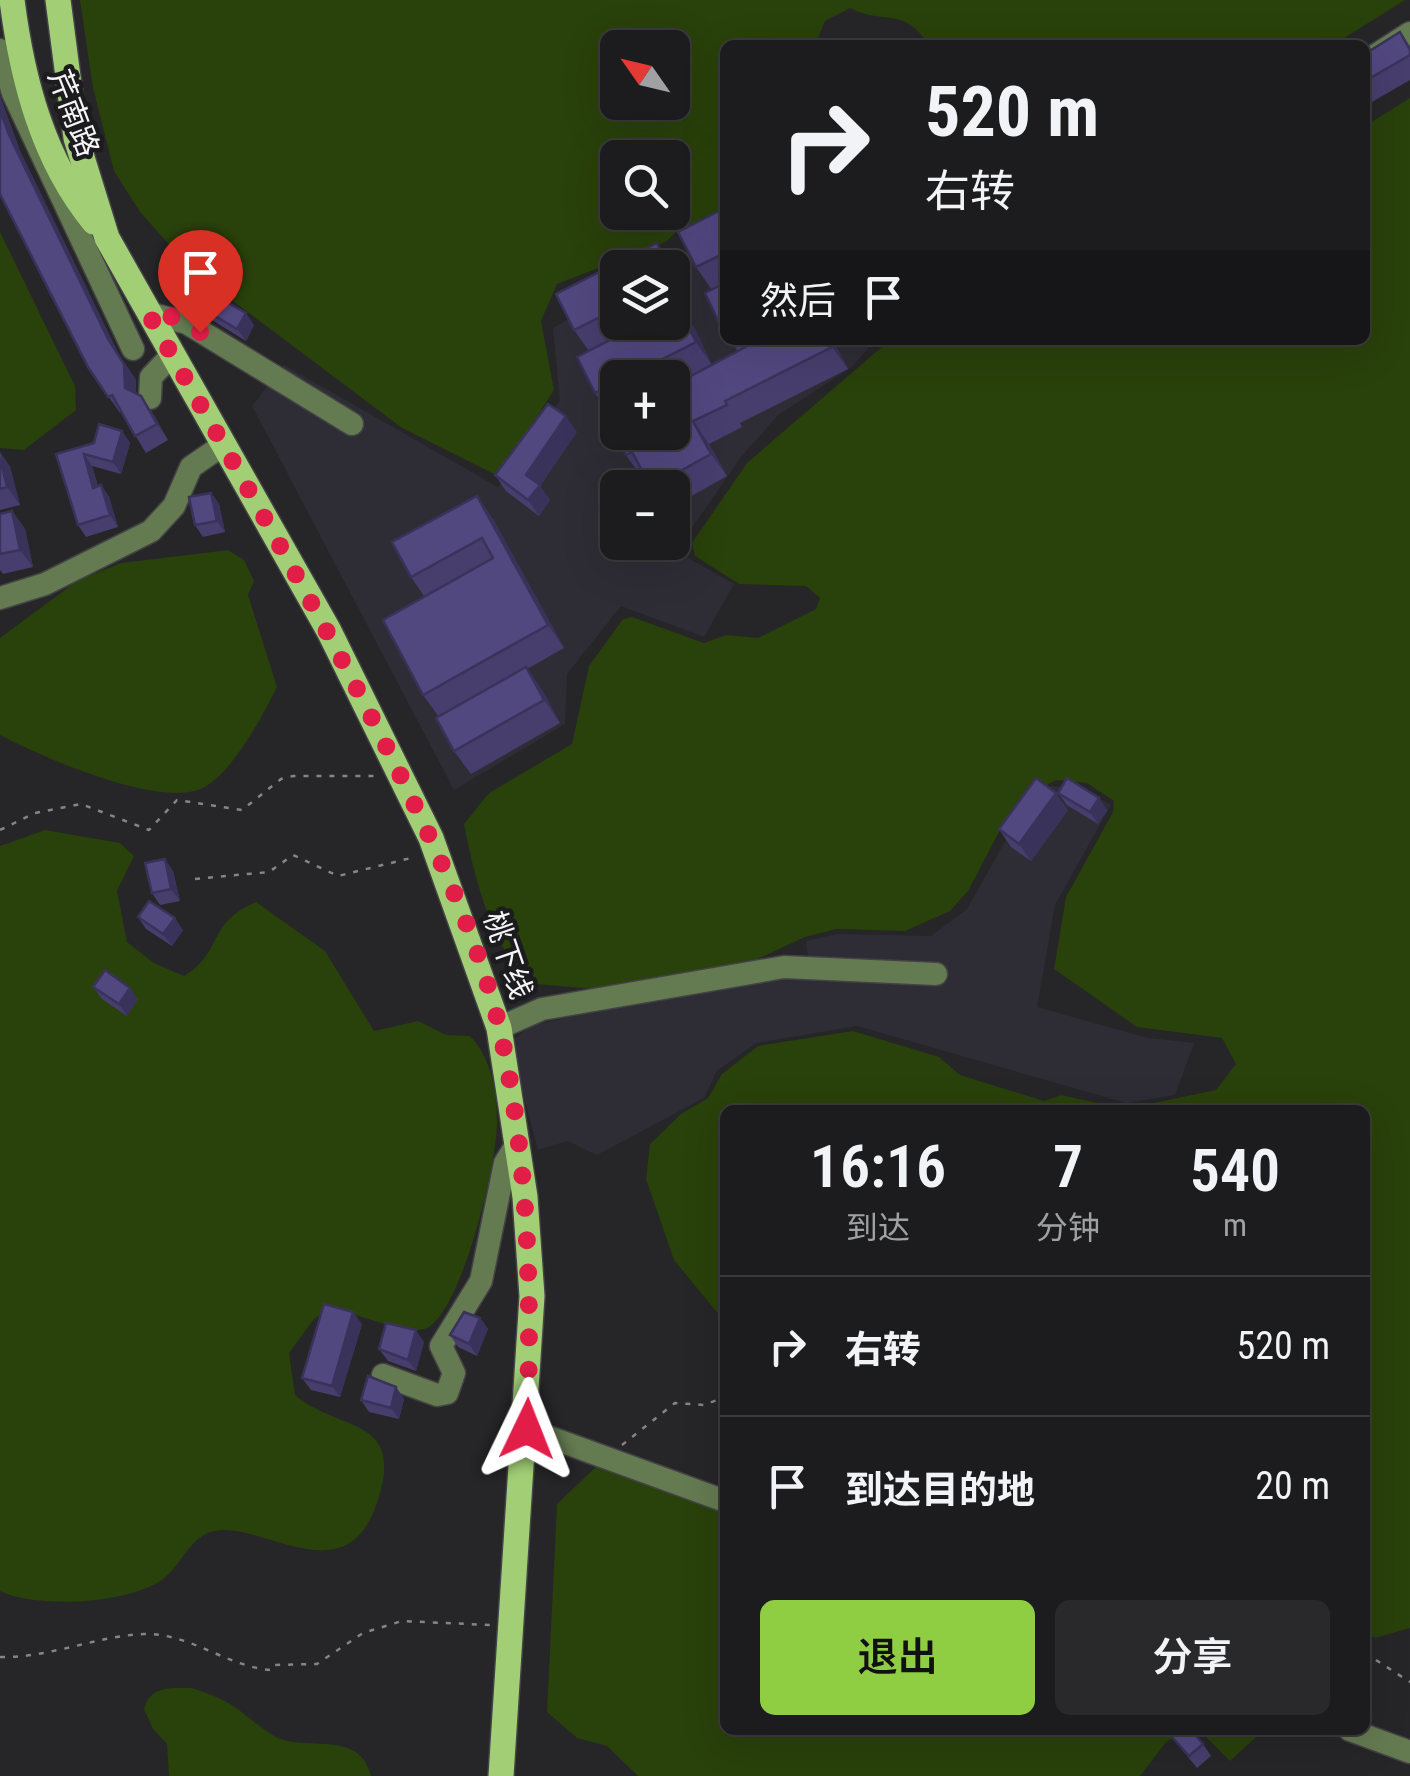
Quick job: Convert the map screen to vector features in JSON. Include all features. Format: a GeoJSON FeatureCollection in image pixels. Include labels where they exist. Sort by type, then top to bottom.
{"type":"FeatureCollection","features":[{"type":"Feature","properties":{"kind":"main road","name":"芹南路"},"geometry":{"type":"LineString","coordinates":[[12,0],[26,86],[64,177],[107,238]]}},
{"type":"Feature","properties":{"kind":"main road"},"geometry":{"type":"LineString","coordinates":[[58,0],[76,138],[107,238]]}},
{"type":"Feature","properties":{"kind":"main road","name":"桃下线"},"geometry":{"type":"LineString","coordinates":[[107,238],[329,632],[436,852],[499,1028],[518,1142],[532,1296],[527,1429],[501,1776]]}},
{"type":"Feature","properties":{"kind":"street"},"geometry":{"type":"LineString","coordinates":[[1370,59],[1410,33]]}},
{"type":"Feature","properties":{"kind":"street"},"geometry":{"type":"LineString","coordinates":[[0,50],[28,125],[133,349]]}},
{"type":"Feature","properties":{"kind":"street"},"geometry":{"type":"LineString","coordinates":[[148,313],[187,323],[352,424]]}},
{"type":"Feature","properties":{"kind":"street"},"geometry":{"type":"LineString","coordinates":[[150,398],[151,377],[172,355]]}},
{"type":"Feature","properties":{"kind":"street"},"geometry":{"type":"LineString","coordinates":[[0,598],[45,584],[151,530],[174,506],[190,467],[223,444]]}},
{"type":"Feature","properties":{"kind":"street"},"geometry":{"type":"LineString","coordinates":[[499,1028],[542,1010],[784,967],[936,974]]}},
{"type":"Feature","properties":{"kind":"street"},"geometry":{"type":"LineString","coordinates":[[383,1375],[436,1396],[448,1393],[454,1373],[441,1346],[481,1281],[502,1174],[518,1142]]}},
{"type":"Feature","properties":{"kind":"street"},"geometry":{"type":"LineString","coordinates":[[527,1429],[720,1499]]}},
{"type":"Feature","properties":{"kind":"street"},"geometry":{"type":"LineString","coordinates":[[1364,1735],[1410,1752]]}},
{"type":"Feature","properties":{"kind":"path"},"geometry":{"type":"LineString","coordinates":[[0,830],[35,813],[81,804],[149,830],[177,800],[242,810],[281,779],[293,776],[400,776]]}},
{"type":"Feature","properties":{"kind":"path"},"geometry":{"type":"LineString","coordinates":[[195,878],[268,872],[293,855],[338,876],[436,852]]}},
{"type":"Feature","properties":{"kind":"path"},"geometry":{"type":"LineString","coordinates":[[617,1449],[675,1403],[704,1405],[720,1400]]}},
{"type":"Feature","properties":{"kind":"path"},"geometry":{"type":"LineString","coordinates":[[0,1657],[51,1653],[144,1634],[174,1638],[270,1670],[272,1665],[317,1664],[363,1633],[402,1621],[512,1626]]}},
{"type":"Feature","properties":{"kind":"path"},"geometry":{"type":"LineString","coordinates":[[1370,1656],[1410,1682]]}},
{"type":"Feature","properties":{"kind":"shaded area"},"geometry":{"type":"Polygon","coordinates":[[[720,233],[720,345],[871,345],[852,367],[778,415],[741,457],[690,531],[690,470],[600,470],[600,560],[690,559],[734,584],[704,637],[621,606],[567,674],[565,724],[454,790],[252,406],[284,365],[498,487],[560,401],[553,328],[600,301],[600,340],[690,340],[689,250],[720,233]]]}},
{"type":"Feature","properties":{"kind":"shaded area"},"geometry":{"type":"Polygon","coordinates":[[[1051,786],[1082,788],[1111,805],[1055,905],[1037,1007],[1148,1038],[1194,1043],[1175,1095],[1126,1103],[857,1026],[756,1043],[717,1071],[704,1098],[597,1155],[567,1141],[538,1150],[510,1043],[530,1026],[809,964],[806,941],[837,934],[931,936],[967,909],[1012,829],[1051,786]]]}},
{"type":"Feature","properties":{"kind":"green space"},"geometry":{"type":"Polygon","coordinates":[[[80,0],[1405,0],[1341,40],[925,40],[902,20],[850,8],[825,21],[817,40],[720,40],[720,220],[701,230],[690,227],[690,140],[600,140],[600,230],[678,230],[666,242],[645,250],[600,250],[600,267],[557,284],[541,321],[554,390],[505,467],[494,474],[402,428],[192,270],[140,212],[114,171],[93,88],[80,0]]]}},
{"type":"Feature","properties":{"kind":"green space"},"geometry":{"type":"Polygon","coordinates":[[[1410,98],[1410,1628],[1375,1638],[1370,1636],[1370,1105],[1144,1105],[1216,1090],[1236,1064],[1222,1038],[1137,1027],[1054,969],[1066,897],[1113,812],[1114,801],[1087,783],[1056,780],[1033,793],[1009,813],[968,891],[950,911],[905,931],[837,929],[805,937],[734,970],[607,990],[525,983],[502,946],[486,907],[464,824],[489,793],[572,744],[589,666],[623,619],[632,617],[704,643],[726,635],[758,638],[816,609],[820,598],[806,586],[739,584],[695,556],[692,543],[747,463],[884,345],[1370,345],[1370,123],[1410,98]]]}},
{"type":"Feature","properties":{"kind":"green space"},"geometry":{"type":"Polygon","coordinates":[[[0,232],[75,386],[76,410],[24,450],[0,448],[0,232]]]}},
{"type":"Feature","properties":{"kind":"green space"},"geometry":{"type":"Polygon","coordinates":[[[228,550],[244,560],[254,581],[248,595],[277,687],[244,745],[210,784],[178,793],[127,785],[70,766],[0,735],[0,638],[77,581],[121,563],[228,550]]]}},
{"type":"Feature","properties":{"kind":"green space"},"geometry":{"type":"Polygon","coordinates":[[[45,830],[120,843],[134,856],[117,891],[127,942],[154,963],[184,976],[205,957],[229,919],[256,902],[325,951],[374,1031],[418,1021],[446,1035],[470,1036],[488,1064],[497,1110],[496,1140],[485,1199],[465,1265],[440,1316],[419,1330],[331,1308],[314,1319],[289,1353],[295,1395],[364,1431],[376,1440],[383,1454],[384,1475],[377,1503],[362,1532],[342,1547],[295,1547],[223,1530],[204,1535],[163,1579],[129,1594],[59,1602],[0,1591],[0,846],[45,830]]]}},
{"type":"Feature","properties":{"kind":"green space"},"geometry":{"type":"Polygon","coordinates":[[[853,1031],[939,1057],[960,1075],[1044,1101],[1061,1095],[1107,1105],[720,1105],[720,1316],[674,1260],[646,1179],[650,1144],[681,1114],[708,1098],[722,1074],[758,1046],[853,1031]]]}},
{"type":"Feature","properties":{"kind":"green space"},"geometry":{"type":"Polygon","coordinates":[[[598,1465],[720,1492],[720,1735],[1179,1735],[1166,1742],[1140,1776],[638,1776],[607,1746],[577,1738],[547,1712],[557,1504],[598,1465]]]}},
{"type":"Feature","properties":{"kind":"green space"},"geometry":{"type":"Polygon","coordinates":[[[192,1688],[228,1703],[283,1740],[355,1751],[371,1776],[169,1776],[167,1744],[153,1729],[144,1709],[157,1692],[192,1688]]]}},
{"type":"Feature","properties":{"kind":"green space"},"geometry":{"type":"Polygon","coordinates":[[[1204,1735],[1259,1735],[1230,1761],[1204,1735]]]}},
{"type":"Feature","properties":{"kind":"building"},"geometry":{"type":"Polygon","coordinates":[[[1400,32],[1410,55],[1370,78],[1370,51],[1400,32]]]}},
{"type":"Feature","properties":{"kind":"building"},"geometry":{"type":"Polygon","coordinates":[[[0,110],[108,339],[124,364],[125,388],[141,396],[157,424],[135,436],[112,395],[108,397],[88,367],[0,194],[0,110]]]}},
{"type":"Feature","properties":{"kind":"building"},"geometry":{"type":"Polygon","coordinates":[[[720,211],[720,255],[696,267],[678,232],[690,230],[690,226],[720,211]]]}},
{"type":"Feature","properties":{"kind":"building"},"geometry":{"type":"Polygon","coordinates":[[[600,272],[600,317],[574,330],[556,294],[600,272]]]}},
{"type":"Feature","properties":{"kind":"building"},"geometry":{"type":"Polygon","coordinates":[[[720,286],[720,325],[705,293],[720,286]]]}},
{"type":"Feature","properties":{"kind":"building"},"geometry":{"type":"Polygon","coordinates":[[[206,291],[246,313],[237,329],[198,306],[206,291]]]}},
{"type":"Feature","properties":{"kind":"building"},"geometry":{"type":"Polygon","coordinates":[[[690,330],[696,342],[660,360],[600,360],[600,390],[595,393],[577,357],[610,340],[690,340],[690,330]]]}},
{"type":"Feature","properties":{"kind":"building"},"geometry":{"type":"Polygon","coordinates":[[[750,345],[831,345],[693,421],[711,454],[682,470],[642,470],[632,452],[626,455],[623,450],[690,450],[690,376],[750,345]]]}},
{"type":"Feature","properties":{"kind":"building"},"geometry":{"type":"Polygon","coordinates":[[[548,404],[566,416],[526,475],[540,485],[528,500],[495,475],[548,404]]]}},
{"type":"Feature","properties":{"kind":"building"},"geometry":{"type":"Polygon","coordinates":[[[99,424],[122,431],[113,462],[84,454],[93,488],[101,485],[110,515],[78,525],[56,454],[94,443],[99,424]]]}},
{"type":"Feature","properties":{"kind":"building"},"geometry":{"type":"Polygon","coordinates":[[[0,458],[7,487],[0,489],[0,458]]]}},
{"type":"Feature","properties":{"kind":"building"},"geometry":{"type":"Polygon","coordinates":[[[211,493],[217,521],[195,525],[189,497],[211,493]]]}},
{"type":"Feature","properties":{"kind":"building"},"geometry":{"type":"Polygon","coordinates":[[[477,496],[548,625],[423,695],[383,620],[493,558],[482,538],[411,577],[392,542],[477,496]]]}},
{"type":"Feature","properties":{"kind":"building"},"geometry":{"type":"Polygon","coordinates":[[[12,511],[20,550],[0,554],[0,514],[12,511]]]}},
{"type":"Feature","properties":{"kind":"building"},"geometry":{"type":"Polygon","coordinates":[[[526,667],[544,700],[454,751],[436,718],[526,667]]]}},
{"type":"Feature","properties":{"kind":"building"},"geometry":{"type":"Polygon","coordinates":[[[1036,778],[1056,793],[1019,844],[999,829],[1036,778]]]}},
{"type":"Feature","properties":{"kind":"building"},"geometry":{"type":"Polygon","coordinates":[[[1067,778],[1099,798],[1090,812],[1058,793],[1067,778]]]}},
{"type":"Feature","properties":{"kind":"building"},"geometry":{"type":"Polygon","coordinates":[[[165,859],[171,889],[152,893],[145,863],[165,859]]]}},
{"type":"Feature","properties":{"kind":"building"},"geometry":{"type":"Polygon","coordinates":[[[149,901],[175,918],[163,934],[138,917],[149,901]]]}},
{"type":"Feature","properties":{"kind":"building"},"geometry":{"type":"Polygon","coordinates":[[[105,970],[130,988],[119,1004],[93,987],[105,970]]]}},
{"type":"Feature","properties":{"kind":"building"},"geometry":{"type":"Polygon","coordinates":[[[324,1304],[353,1312],[332,1386],[302,1378],[324,1304]]]}},
{"type":"Feature","properties":{"kind":"building"},"geometry":{"type":"Polygon","coordinates":[[[464,1312],[480,1318],[469,1344],[450,1335],[464,1312]]]}},
{"type":"Feature","properties":{"kind":"building"},"geometry":{"type":"Polygon","coordinates":[[[386,1323],[416,1330],[408,1360],[379,1349],[386,1323]]]}},
{"type":"Feature","properties":{"kind":"building"},"geometry":{"type":"Polygon","coordinates":[[[368,1376],[396,1387],[391,1408],[361,1400],[368,1376]]]}},
{"type":"Feature","properties":{"kind":"building"},"geometry":{"type":"Polygon","coordinates":[[[1195,1735],[1203,1744],[1189,1756],[1171,1736],[1195,1735]]]}},
{"type":"Feature","properties":{"kind":"route"},"geometry":{"type":"LineString","coordinates":[[200,332],[170,316],[148,313],[329,632],[431,838],[499,1028],[518,1142],[530,1263],[527,1429]]}}]}
